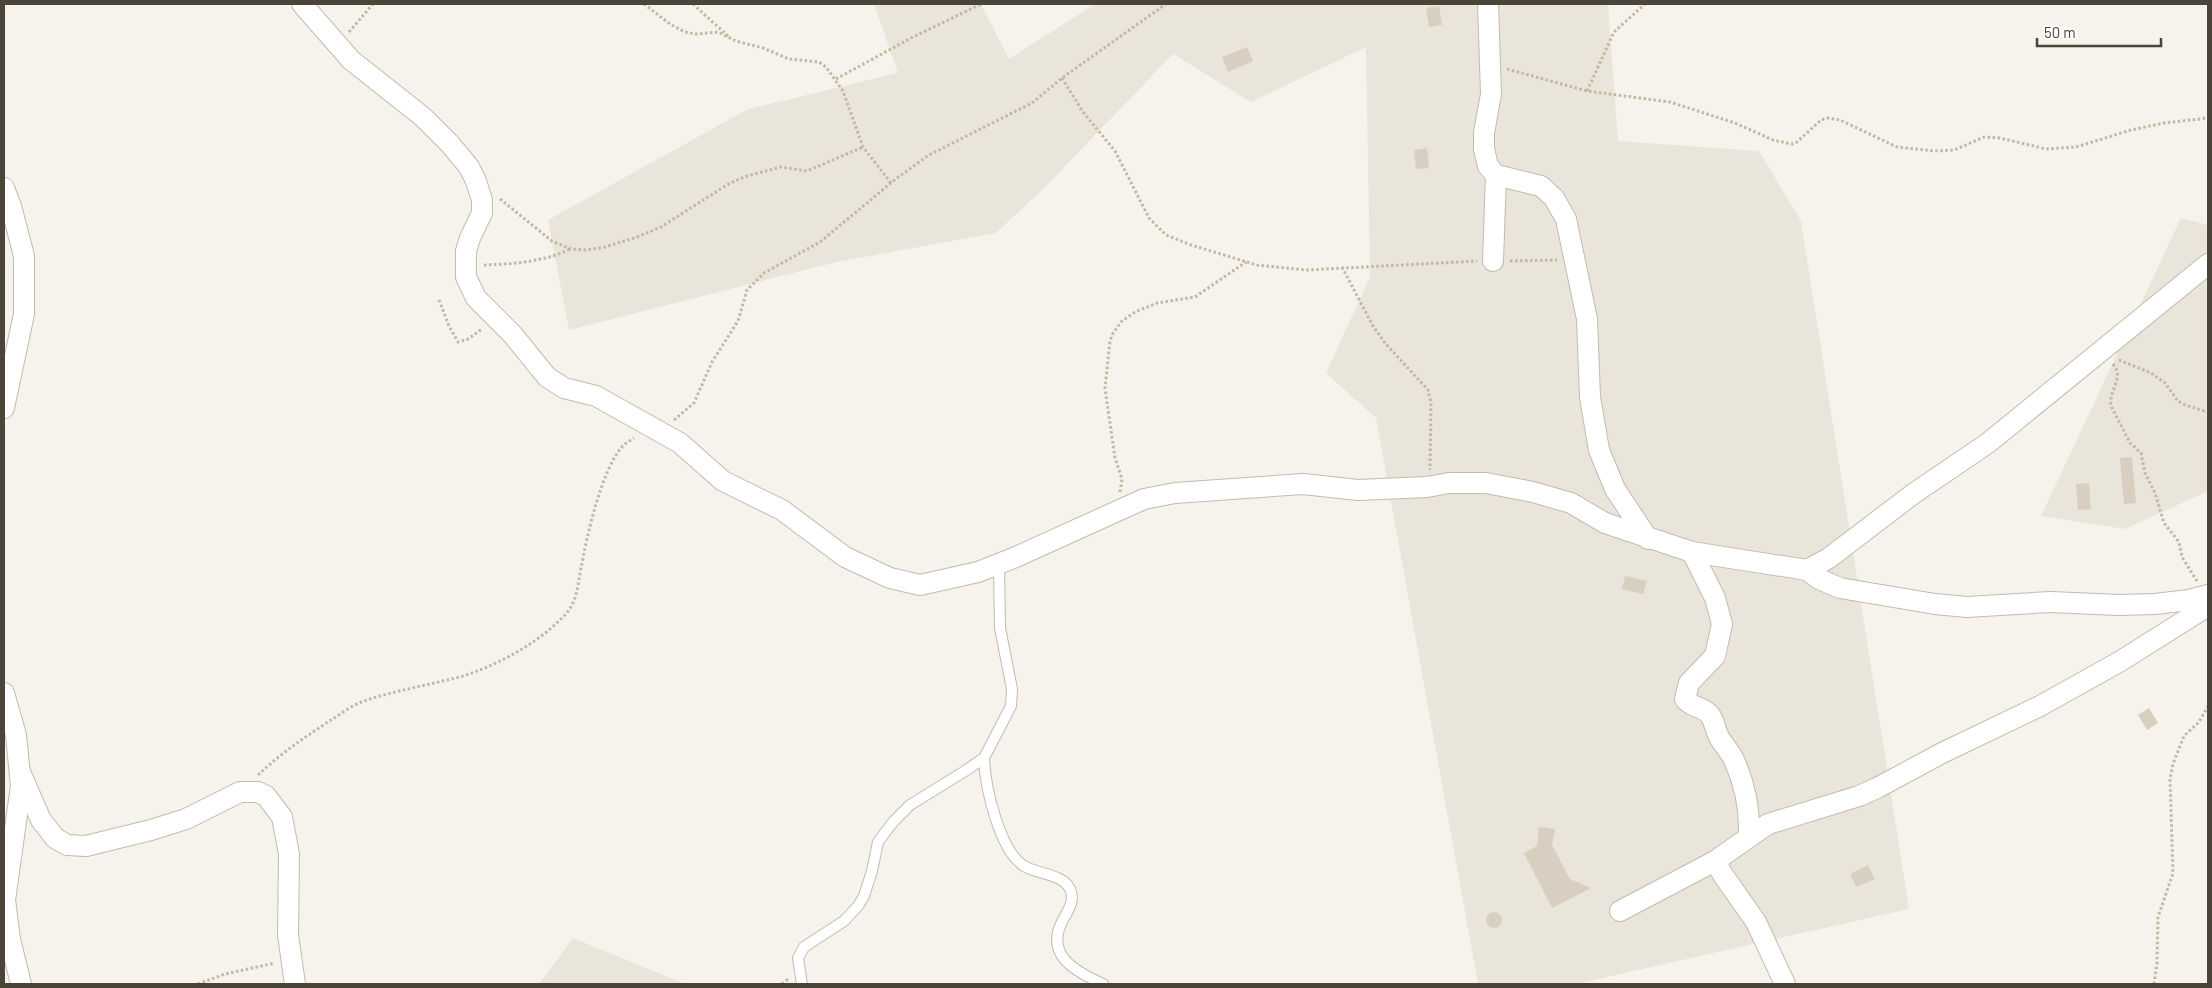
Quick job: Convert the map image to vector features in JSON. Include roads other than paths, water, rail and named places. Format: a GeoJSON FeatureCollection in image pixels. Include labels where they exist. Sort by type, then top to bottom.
{"type":"FeatureCollection","features":[{"type":"Feature","properties":{"kind":"street"},"geometry":{"type":"LineString","coordinates":[[302,4],[339,47],[371,78],[423,117],[450,144],[469,167],[482,200],[482,213],[470,238],[465,265],[466,277],[476,298],[495,316],[554,383],[596,396],[653,428],[680,444],[723,481],[782,510],[845,557],[890,578],[920,585],[978,572],[1048,544],[1144,499],[1176,493],[1303,484],[1358,490],[1427,487],[1449,482],[1486,483],[1533,492],[1571,504],[1605,523],[1648,539],[1692,552],[1808,570],[1820,579],[1840,588],[1935,604],[1967,607],[2050,602],[2118,605],[2208,599]]}},
{"type":"Feature","properties":{"kind":"street"},"geometry":{"type":"LineString","coordinates":[[1488,4],[1491,94],[1484,133],[1484,150],[1488,166],[1496,175],[1541,186],[1554,198],[1566,219],[1587,319],[1590,397],[1599,450],[1615,489],[1648,539]]}},
{"type":"Feature","properties":{"kind":"street"},"geometry":{"type":"LineString","coordinates":[[1493,261],[1496,175]]}},
{"type":"Feature","properties":{"kind":"street"},"geometry":{"type":"LineString","coordinates":[[4,188],[11,206],[24,256],[24,314],[4,408]]}},
{"type":"Feature","properties":{"kind":"street"},"geometry":{"type":"LineString","coordinates":[[1808,570],[1829,558],[1913,494],[1988,444],[2104,353],[2208,264]]}},
{"type":"Feature","properties":{"kind":"street"},"geometry":{"type":"LineString","coordinates":[[1692,552],[1715,598],[1722,624],[1715,656],[1691,680],[1685,699],[1693,706],[1703,709],[1709,714],[1719,737],[1734,760],[1749,810],[1749,836]]}},
{"type":"Feature","properties":{"kind":"street"},"geometry":{"type":"LineString","coordinates":[[1620,911],[1716,860],[1768,824],[1877,788],[1942,753],[2040,706],[2119,662],[2208,599]]}},
{"type":"Feature","properties":{"kind":"street"},"geometry":{"type":"LineString","coordinates":[[4,693],[16,735],[21,786],[9,828],[5,900],[10,939],[21,984]]}},
{"type":"Feature","properties":{"kind":"street"},"geometry":{"type":"LineString","coordinates":[[20,772],[41,820],[55,838],[67,845],[86,846],[151,830],[186,819],[240,792],[258,792],[266,796],[282,817],[289,854],[288,935],[295,984]]}},
{"type":"Feature","properties":{"kind":"street"},"geometry":{"type":"LineString","coordinates":[[1716,860],[1723,875],[1756,922],[1785,984]]}},
{"type":"Feature","properties":{"kind":"lane"},"geometry":{"type":"LineString","coordinates":[[802,984],[798,958],[804,947],[844,921],[858,906],[864,896],[878,842],[893,822],[910,804],[965,772],[984,758],[1011,706],[1012,689],[1000,628],[999,564]]}},
{"type":"Feature","properties":{"kind":"lane"},"geometry":{"type":"LineString","coordinates":[[984,758],[985,781],[1001,833],[1012,854],[1024,866],[1063,881],[1070,889],[1072,899],[1070,909],[1059,928],[1057,941],[1059,951],[1068,964],[1082,975],[1103,984]]}}]}
